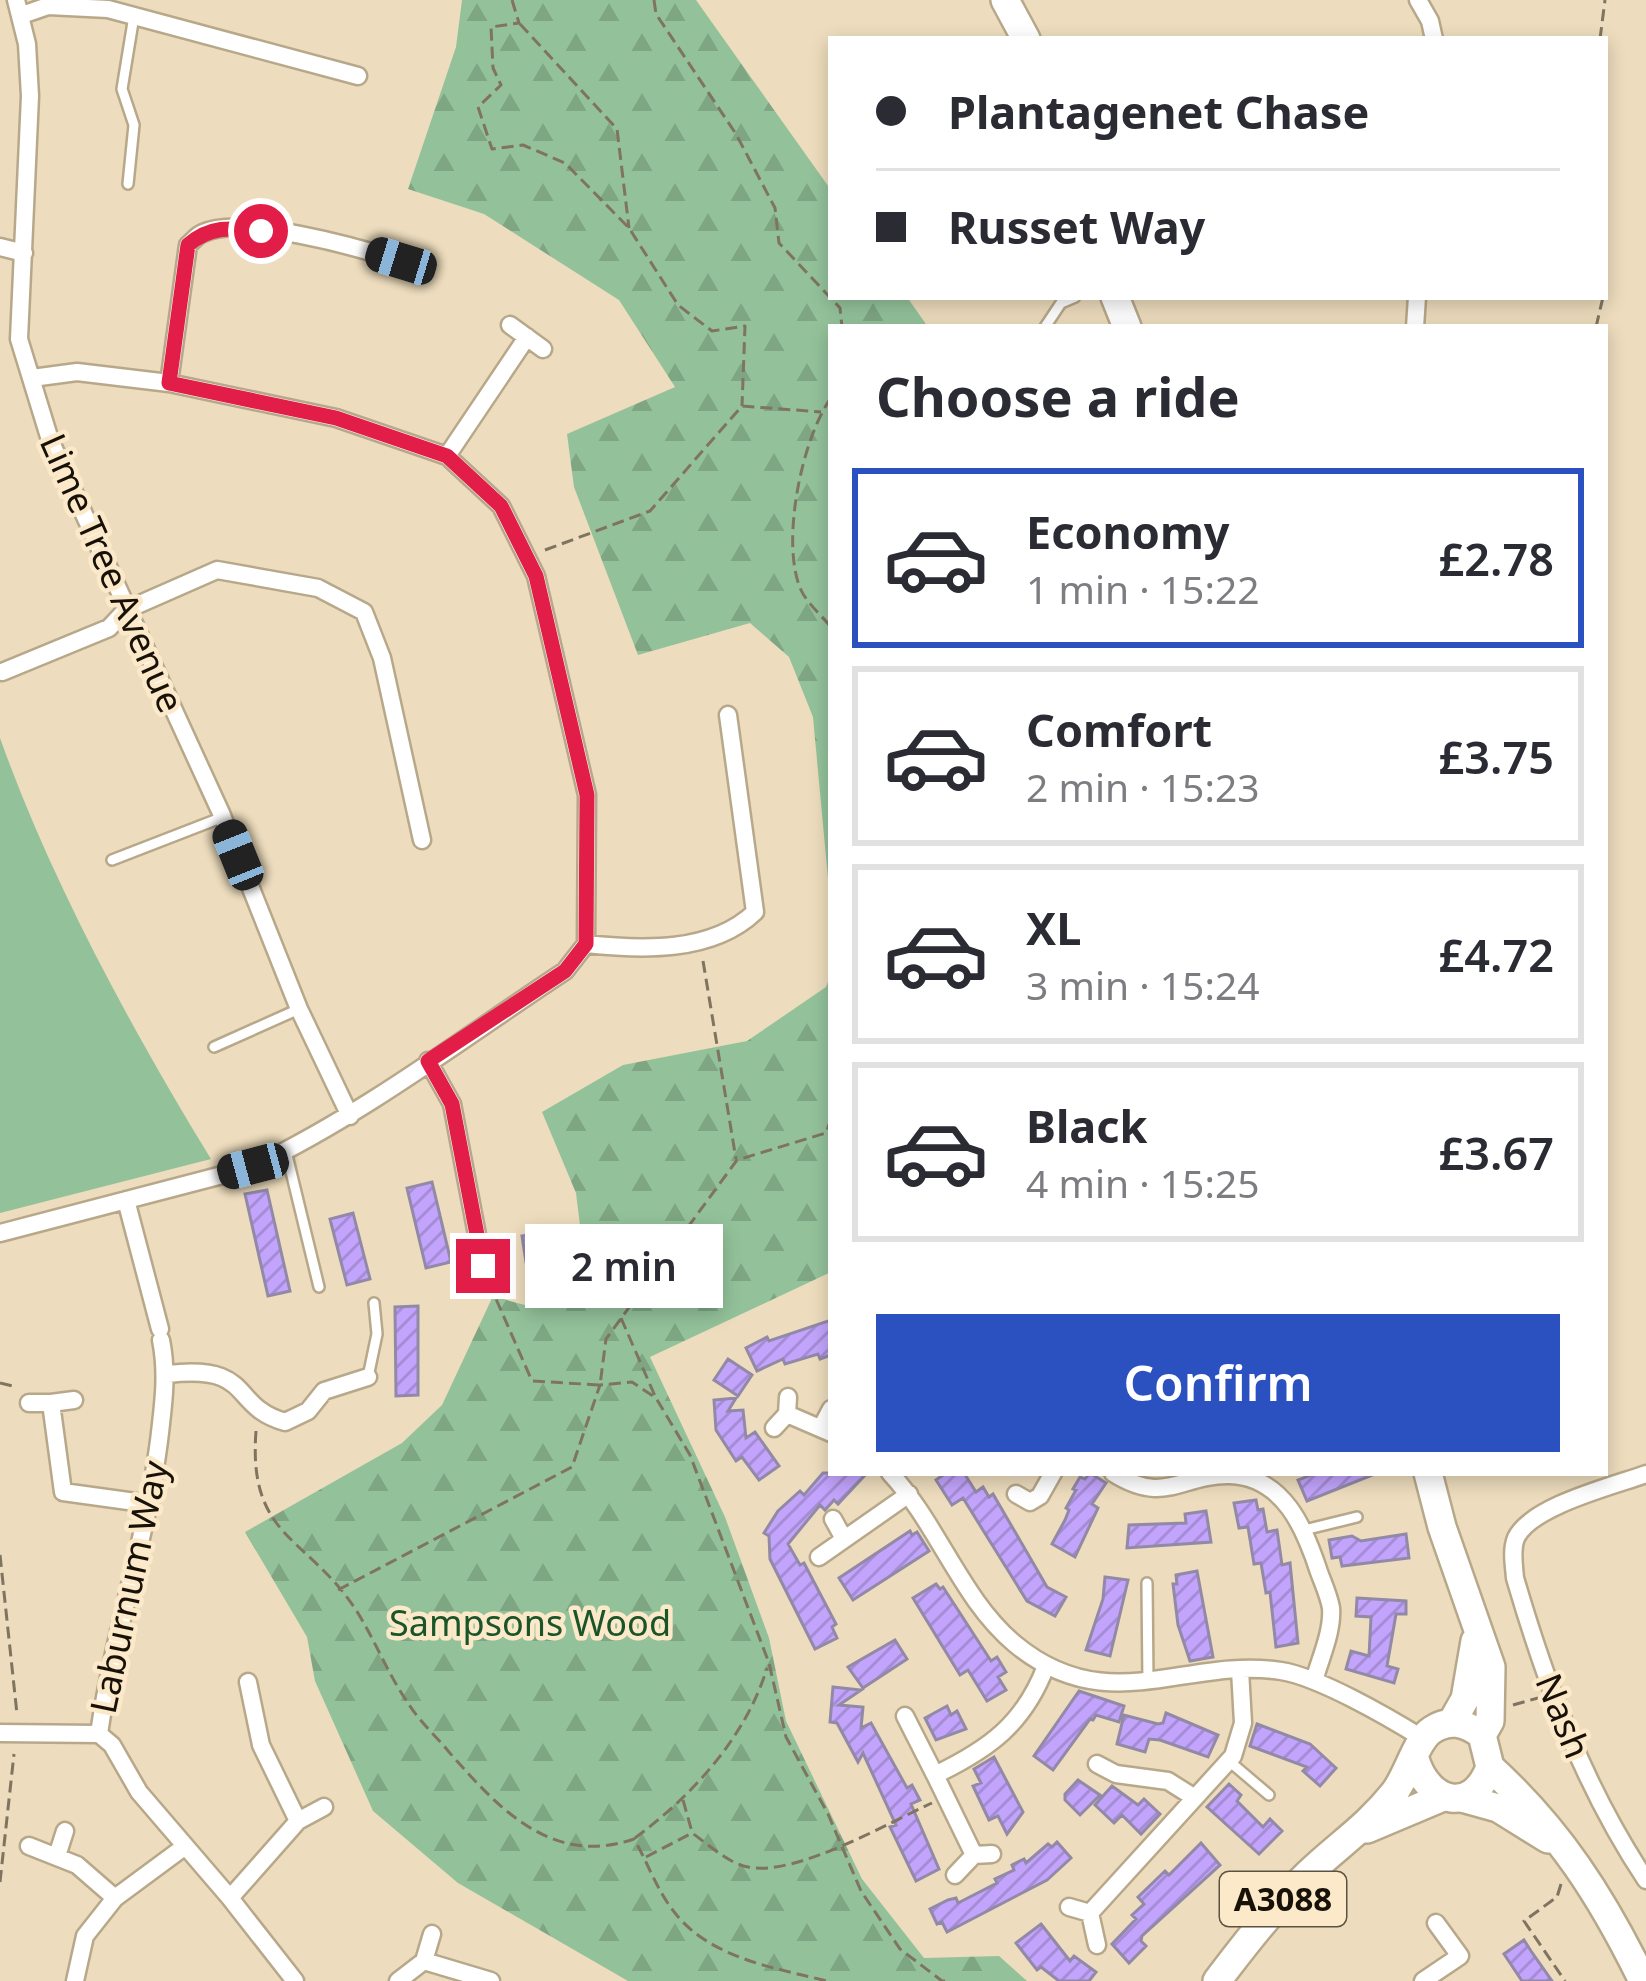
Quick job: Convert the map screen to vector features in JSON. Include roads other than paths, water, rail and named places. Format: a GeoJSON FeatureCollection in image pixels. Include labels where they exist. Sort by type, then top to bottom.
{"type":"FeatureCollection","features":[{"type":"Feature","properties":{"kind":"main road"},"geometry":{"type":"LineString","coordinates":[[1005,0],[1024,36]]}},
{"type":"Feature","properties":{"kind":"main road"},"geometry":{"type":"LineString","coordinates":[[1429,1476],[1491,1667],[1490,1720],[1468,1788]]}},
{"type":"Feature","properties":{"kind":"main road"},"geometry":{"type":"LineString","coordinates":[[1452,1722],[1465,1700],[1473,1668],[1474,1622]]}},
{"type":"Feature","properties":{"kind":"main road"},"geometry":{"type":"LineString","coordinates":[[1363,1830],[1398,1788],[1434,1727],[1452,1722],[1468,1725],[1482,1735]]}},
{"type":"Feature","properties":{"kind":"main road"},"geometry":{"type":"LineString","coordinates":[[1419,1748],[1428,1787],[1525,1798],[1586,1874],[1643,1981]]}},
{"type":"Feature","properties":{"kind":"main road"},"geometry":{"type":"LineString","coordinates":[[1363,1830],[1468,1788]]}},
{"type":"Feature","properties":{"kind":"main road"},"geometry":{"type":"LineString","coordinates":[[1468,1788],[1540,1832],[1586,1874]]}},
{"type":"Feature","properties":{"kind":"main road","name":"A3088"},"geometry":{"type":"LineString","coordinates":[[1216,1981],[1310,1871],[1363,1830]]}},
{"type":"Feature","properties":{"kind":"street"},"geometry":{"type":"LineString","coordinates":[[1418,0],[1433,36]]}},
{"type":"Feature","properties":{"kind":"street"},"geometry":{"type":"LineString","coordinates":[[19,7],[108,8],[358,76]]}},
{"type":"Feature","properties":{"kind":"street","name":"Lime Tree Avenue"},"geometry":{"type":"LineString","coordinates":[[19,7],[30,96],[19,339],[50,440],[223,817],[299,1009],[350,1116]]}},
{"type":"Feature","properties":{"kind":"street"},"geometry":{"type":"LineString","coordinates":[[169,383],[188,245],[203,232],[226,227],[332,239],[401,261]]}},
{"type":"Feature","properties":{"kind":"street"},"geometry":{"type":"LineString","coordinates":[[0,247],[24,253]]}},
{"type":"Feature","properties":{"kind":"street"},"geometry":{"type":"LineString","coordinates":[[510,325],[543,349]]}},
{"type":"Feature","properties":{"kind":"street"},"geometry":{"type":"LineString","coordinates":[[447,456],[526,337]]}},
{"type":"Feature","properties":{"kind":"street"},"geometry":{"type":"LineString","coordinates":[[0,1233],[253,1166],[286,1151],[350,1116],[565,971],[586,944],[587,795],[536,576],[501,506],[447,456],[336,418],[169,383],[77,373],[32,378]]}},
{"type":"Feature","properties":{"kind":"street"},"geometry":{"type":"LineString","coordinates":[[2,672],[109,628],[125,610],[217,570],[318,588],[364,612],[382,658],[422,840]]}},
{"type":"Feature","properties":{"kind":"street"},"geometry":{"type":"LineString","coordinates":[[586,944],[648,951],[736,930],[755,911],[728,715]]}},
{"type":"Feature","properties":{"kind":"street"},"geometry":{"type":"LineString","coordinates":[[428,1061],[452,1104],[483,1266]]}},
{"type":"Feature","properties":{"kind":"street","name":"Laburnum Way"},"geometry":{"type":"LineString","coordinates":[[126,1200],[168,1374],[150,1504],[107,1676],[99,1734],[112,1745],[139,1792],[230,1898],[289,1978]]}},
{"type":"Feature","properties":{"kind":"street"},"geometry":{"type":"LineString","coordinates":[[168,1374],[202,1370],[229,1377],[271,1418],[285,1422],[308,1411],[324,1390],[368,1378]]}},
{"type":"Feature","properties":{"kind":"street"},"geometry":{"type":"LineString","coordinates":[[29,1403],[74,1400]]}},
{"type":"Feature","properties":{"kind":"street"},"geometry":{"type":"LineString","coordinates":[[51,1403],[64,1492],[150,1504]]}},
{"type":"Feature","properties":{"kind":"street"},"geometry":{"type":"LineString","coordinates":[[774,1429],[788,1406],[826,1430]]}},
{"type":"Feature","properties":{"kind":"street","name":"Nash"},"geometry":{"type":"LineString","coordinates":[[1646,1474],[1531,1517],[1515,1540],[1515,1577],[1557,1709],[1602,1808],[1646,1880]]}},
{"type":"Feature","properties":{"kind":"street"},"geometry":{"type":"LineString","coordinates":[[893,1476],[998,1628],[1046,1666],[1083,1678],[1148,1682],[1240,1670],[1280,1671],[1314,1681],[1419,1748]]}},
{"type":"Feature","properties":{"kind":"street"},"geometry":{"type":"LineString","coordinates":[[1026,1505],[1040,1496],[1051,1476]]}},
{"type":"Feature","properties":{"kind":"street"},"geometry":{"type":"LineString","coordinates":[[1118,1476],[1159,1489],[1226,1476]]}},
{"type":"Feature","properties":{"kind":"street"},"geometry":{"type":"LineString","coordinates":[[1265,1479],[1304,1530],[1331,1609],[1314,1681]]}},
{"type":"Feature","properties":{"kind":"street"},"geometry":{"type":"LineString","coordinates":[[819,1557],[909,1494]]}},
{"type":"Feature","properties":{"kind":"street"},"geometry":{"type":"LineString","coordinates":[[833,1519],[843,1537]]}},
{"type":"Feature","properties":{"kind":"street"},"geometry":{"type":"LineString","coordinates":[[935,1775],[1002,1737],[1038,1686],[1046,1666]]}},
{"type":"Feature","properties":{"kind":"street"},"geometry":{"type":"LineString","coordinates":[[1090,1913],[1229,1761],[1243,1724],[1240,1670]]}},
{"type":"Feature","properties":{"kind":"street"},"geometry":{"type":"LineString","coordinates":[[248,1682],[260,1745],[298,1821]]}},
{"type":"Feature","properties":{"kind":"street"},"geometry":{"type":"LineString","coordinates":[[905,1716],[946,1797],[983,1855],[956,1876]]}},
{"type":"Feature","properties":{"kind":"street"},"geometry":{"type":"LineString","coordinates":[[8,1733],[99,1734]]}},
{"type":"Feature","properties":{"kind":"street"},"geometry":{"type":"LineString","coordinates":[[1097,1764],[1116,1774],[1168,1780],[1195,1798]]}},
{"type":"Feature","properties":{"kind":"street"},"geometry":{"type":"LineString","coordinates":[[230,1898],[298,1821],[324,1807]]}},
{"type":"Feature","properties":{"kind":"street"},"geometry":{"type":"LineString","coordinates":[[57,1856],[65,1831]]}},
{"type":"Feature","properties":{"kind":"street"},"geometry":{"type":"LineString","coordinates":[[29,1846],[77,1864],[115,1898]]}},
{"type":"Feature","properties":{"kind":"street"},"geometry":{"type":"LineString","coordinates":[[75,1981],[85,1936],[115,1898],[184,1847]]}},
{"type":"Feature","properties":{"kind":"street"},"geometry":{"type":"LineString","coordinates":[[1069,1907],[1090,1913]]}},
{"type":"Feature","properties":{"kind":"street"},"geometry":{"type":"LineString","coordinates":[[1090,1913],[1097,1945]]}},
{"type":"Feature","properties":{"kind":"street"},"geometry":{"type":"LineString","coordinates":[[1423,1981],[1460,1956],[1436,1923]]}},
{"type":"Feature","properties":{"kind":"street"},"geometry":{"type":"LineString","coordinates":[[398,1981],[424,1961],[432,1934]]}},
{"type":"Feature","properties":{"kind":"street"},"geometry":{"type":"LineString","coordinates":[[424,1961],[491,1981]]}},
{"type":"Feature","properties":{"kind":"lane"},"geometry":{"type":"LineString","coordinates":[[128,184],[134,125],[122,89],[134,16]]}},
{"type":"Feature","properties":{"kind":"lane"},"geometry":{"type":"LineString","coordinates":[[1047,324],[1068,300]]}},
{"type":"Feature","properties":{"kind":"lane"},"geometry":{"type":"LineString","coordinates":[[112,860],[223,817]]}},
{"type":"Feature","properties":{"kind":"lane"},"geometry":{"type":"LineString","coordinates":[[214,1047],[299,1009]]}},
{"type":"Feature","properties":{"kind":"lane"},"geometry":{"type":"LineString","coordinates":[[286,1151],[319,1287]]}},
{"type":"Feature","properties":{"kind":"lane"},"geometry":{"type":"LineString","coordinates":[[368,1378],[376,1334],[374,1303]]}},
{"type":"Feature","properties":{"kind":"lane"},"geometry":{"type":"LineString","coordinates":[[1304,1530],[1357,1517]]}},
{"type":"Feature","properties":{"kind":"lane"},"geometry":{"type":"LineString","coordinates":[[1147,1582],[1148,1682]]}},
{"type":"Feature","properties":{"kind":"lane"},"geometry":{"type":"LineString","coordinates":[[1229,1761],[1269,1795]]}},
{"type":"Feature","properties":{"kind":"park label","name":"Sampsons Wood"},"geometry":{"type":"Point","coordinates":[530,1623]}}]}
